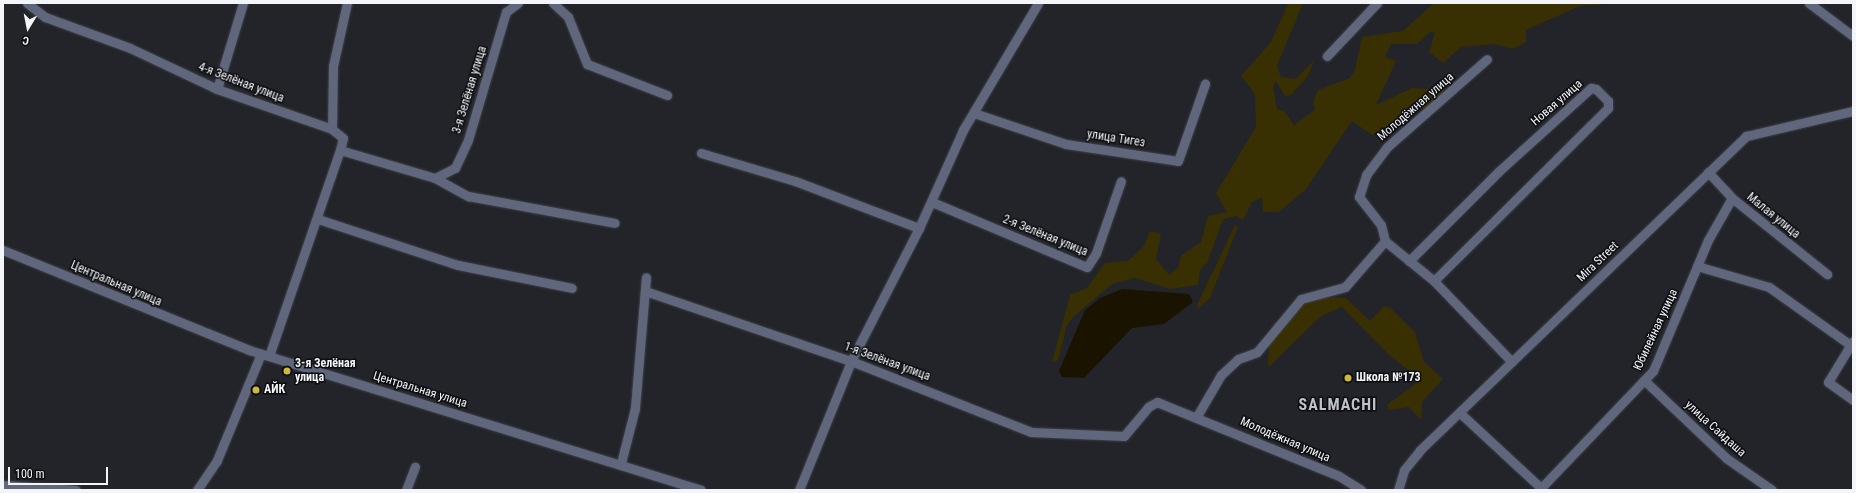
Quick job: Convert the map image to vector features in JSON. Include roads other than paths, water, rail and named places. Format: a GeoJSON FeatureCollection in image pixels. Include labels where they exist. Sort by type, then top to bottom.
{"type":"FeatureCollection","features":[{"type":"Feature","properties":{"kind":"street","name":"4-я Зелёная улица"},"geometry":{"type":"LineString","coordinates":[[27,3],[45,17],[130,48],[217,89],[332,129]]}},
{"type":"Feature","properties":{"kind":"street"},"geometry":{"type":"LineString","coordinates":[[217,89],[243,3]]}},
{"type":"Feature","properties":{"kind":"street"},"geometry":{"type":"LineString","coordinates":[[197,490],[217,460],[265,355],[318,219],[340,150],[343,138],[332,129],[333,66],[347,3]]}},
{"type":"Feature","properties":{"kind":"street","name":"3-я Зелёная улица"},"geometry":{"type":"LineString","coordinates":[[435,178],[455,168],[465,146],[490,76],[506,12],[518,3]]}},
{"type":"Feature","properties":{"kind":"street"},"geometry":{"type":"LineString","coordinates":[[553,3],[568,17],[588,64],[668,95]]}},
{"type":"Feature","properties":{"kind":"street"},"geometry":{"type":"LineString","coordinates":[[799,490],[851,361],[932,202],[974,113],[1038,3]]}},
{"type":"Feature","properties":{"kind":"street"},"geometry":{"type":"LineString","coordinates":[[1327,56],[1376,3]]}},
{"type":"Feature","properties":{"kind":"street"},"geometry":{"type":"LineString","coordinates":[[1809,3],[1853,36]]}},
{"type":"Feature","properties":{"kind":"street","name":"Молодёжная улица"},"geometry":{"type":"LineString","coordinates":[[1488,59],[1387,148],[1366,176],[1359,197],[1381,225],[1385,240],[1434,282],[1512,362]]}},
{"type":"Feature","properties":{"kind":"street","name":"улица Тигез"},"geometry":{"type":"LineString","coordinates":[[974,113],[1066,144],[1178,161],[1205,84]]}},
{"type":"Feature","properties":{"kind":"street","name":"Новая улица"},"geometry":{"type":"LineString","coordinates":[[1409,261],[1498,171],[1591,88],[1596,88],[1608,101],[1608,108],[1434,282]]}},
{"type":"Feature","properties":{"kind":"street","name":"Mira Street"},"geometry":{"type":"LineString","coordinates":[[1398,490],[1404,470],[1420,450],[1460,414],[1746,136],[1853,111]]}},
{"type":"Feature","properties":{"kind":"street"},"geometry":{"type":"LineString","coordinates":[[340,150],[435,178],[468,196],[615,223]]}},
{"type":"Feature","properties":{"kind":"street"},"geometry":{"type":"LineString","coordinates":[[701,152],[795,181],[919,228]]}},
{"type":"Feature","properties":{"kind":"street","name":"Малая улица"},"geometry":{"type":"LineString","coordinates":[[1708,172],[1732,198],[1827,274]]}},
{"type":"Feature","properties":{"kind":"street","name":"2-я Зелёная улица"},"geometry":{"type":"LineString","coordinates":[[932,202],[1087,267],[1096,253],[1120,181]]}},
{"type":"Feature","properties":{"kind":"street","name":"Юбилейная улица"},"geometry":{"type":"LineString","coordinates":[[1460,414],[1541,488],[1645,381],[1659,356],[1698,266],[1732,198]]}},
{"type":"Feature","properties":{"kind":"street"},"geometry":{"type":"LineString","coordinates":[[318,219],[458,264],[572,288]]}},
{"type":"Feature","properties":{"kind":"street"},"geometry":{"type":"LineString","coordinates":[[1197,416],[1221,375],[1238,359],[1257,352],[1301,298],[1345,287],[1385,240]]}},
{"type":"Feature","properties":{"kind":"street","name":"Центральная улица"},"geometry":{"type":"LineString","coordinates":[[3,250],[189,329],[265,355],[621,463],[701,490]]}},
{"type":"Feature","properties":{"kind":"street"},"geometry":{"type":"LineString","coordinates":[[1698,266],[1769,287],[1851,342],[1828,382],[1853,400]]}},
{"type":"Feature","properties":{"kind":"street"},"geometry":{"type":"LineString","coordinates":[[621,463],[636,408],[646,277]]}},
{"type":"Feature","properties":{"kind":"street","name":"1-я Зелёная улица"},"geometry":{"type":"LineString","coordinates":[[645,291],[851,361],[1031,432],[1124,436]]}},
{"type":"Feature","properties":{"kind":"street","name":"улица Сайдаша"},"geometry":{"type":"LineString","coordinates":[[1645,381],[1726,458],[1772,490]]}},
{"type":"Feature","properties":{"kind":"street","name":"Молодёжная улица"},"geometry":{"type":"LineString","coordinates":[[1124,436],[1148,407],[1157,402],[1197,416],[1339,476],[1361,490]]}},
{"type":"Feature","properties":{"kind":"street"},"geometry":{"type":"LineString","coordinates":[[406,490],[415,467]]}},
{"type":"Feature","properties":{"kind":"street"},"geometry":{"type":"LineString","coordinates":[[3,485],[76,490]]}},
{"type":"Feature","properties":{"kind":"place","name":"3-я Зелёная улица"},"geometry":{"type":"Point","coordinates":[287,371]}},
{"type":"Feature","properties":{"kind":"place","name":"Школа №173"},"geometry":{"type":"Point","coordinates":[1348,378]}},
{"type":"Feature","properties":{"kind":"place","name":"АЙК"},"geometry":{"type":"Point","coordinates":[256,390]}},
{"type":"Feature","properties":{"kind":"district","name":"SALMACHI"},"geometry":{"type":"Point","coordinates":[1338,405]}}]}
